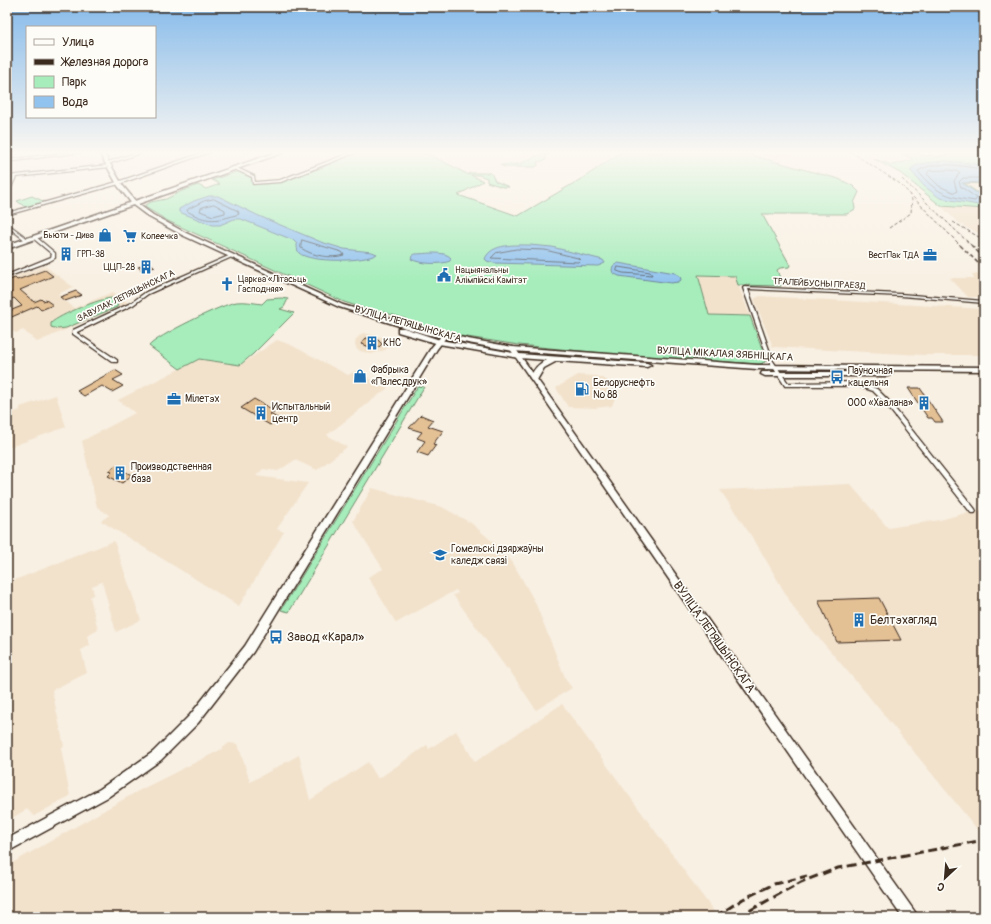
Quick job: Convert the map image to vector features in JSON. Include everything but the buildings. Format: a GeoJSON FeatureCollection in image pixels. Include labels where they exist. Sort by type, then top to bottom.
{"type":"FeatureCollection","features":[{"type":"Feature","properties":{"kind":"main road"},"geometry":{"type":"LineString","coordinates":[[127,195],[135,204]]}},
{"type":"Feature","properties":{"kind":"main road"},"geometry":{"type":"LineString","coordinates":[[7,247],[161,195]]}},
{"type":"Feature","properties":{"kind":"main road","name":"ВУЛІЦА ЛЕПЯШЫНСКАГА"},"geometry":{"type":"LineString","coordinates":[[135,204],[158,220],[341,306],[442,339],[519,356]]}},
{"type":"Feature","properties":{"kind":"main road"},"geometry":{"type":"LineString","coordinates":[[7,846],[104,793],[157,756],[194,718],[220,688],[260,632],[305,557],[442,339]]}},
{"type":"Feature","properties":{"kind":"main road","name":"ВУЛІЦА ЛЕПЯШЫНСКАГА"},"geometry":{"type":"LineString","coordinates":[[442,339],[513,349],[519,356],[910,917]]}},
{"type":"Feature","properties":{"kind":"main road","name":"ВУЛІЦА МІКАЛАЯ ЗЯБНІЦКАГА"},"geometry":{"type":"LineString","coordinates":[[513,349],[777,371],[984,369]]}},
{"type":"Feature","properties":{"kind":"main road","name":"ВУЛІЦА МІКАЛАЯ ЗЯБНІЦКАГА"},"geometry":{"type":"LineString","coordinates":[[519,356],[777,371],[984,374]]}},
{"type":"Feature","properties":{"kind":"main road"},"geometry":{"type":"LineString","coordinates":[[534,378],[536,372],[541,366],[550,361],[559,359]]}},
{"type":"Feature","properties":{"kind":"street"},"geometry":{"type":"LineString","coordinates":[[7,214],[72,195]]}},
{"type":"Feature","properties":{"kind":"street"},"geometry":{"type":"LineString","coordinates":[[7,224],[28,240]]}},
{"type":"Feature","properties":{"kind":"street"},"geometry":{"type":"LineString","coordinates":[[7,276],[53,258],[54,254],[35,238]]}},
{"type":"Feature","properties":{"kind":"street","name":"ЗАВУЛАК ЛЕПЯШЫНСКАГА"},"geometry":{"type":"LineString","coordinates":[[115,361],[74,334],[75,330],[132,304],[147,293],[232,256]]}},
{"type":"Feature","properties":{"kind":"street","name":"ТРАЛЕЙБУСНЫ ПРАЕЗД"},"geometry":{"type":"LineString","coordinates":[[777,371],[745,288],[901,295],[984,302]]}},
{"type":"Feature","properties":{"kind":"street"},"geometry":{"type":"LineString","coordinates":[[777,371],[786,385],[858,384],[875,390],[886,401],[972,512]]}},
{"type":"Feature","properties":{"kind":"shaded area"},"geometry":{"type":"Polygon","coordinates":[[[941,206],[984,209],[984,235],[969,229],[956,221],[941,206]]]}},
{"type":"Feature","properties":{"kind":"shaded area"},"geometry":{"type":"Polygon","coordinates":[[[45,266],[73,287],[58,294],[74,308],[113,292],[128,303],[37,342],[23,330],[16,333],[7,328],[7,279],[45,266]]]}},
{"type":"Feature","properties":{"kind":"shaded area"},"geometry":{"type":"Polygon","coordinates":[[[984,273],[984,297],[968,297],[950,278],[974,278],[972,274],[984,273]]]}},
{"type":"Feature","properties":{"kind":"shaded area"},"geometry":{"type":"Polygon","coordinates":[[[698,275],[735,276],[750,316],[709,315],[698,275]]]}},
{"type":"Feature","properties":{"kind":"shaded area"},"geometry":{"type":"Polygon","coordinates":[[[760,296],[984,309],[984,355],[923,355],[773,347],[754,299],[760,296]]]}},
{"type":"Feature","properties":{"kind":"shaded area"},"geometry":{"type":"Polygon","coordinates":[[[363,333],[386,338],[389,340],[390,346],[385,350],[371,354],[357,350],[355,344],[356,339],[363,333]]]}},
{"type":"Feature","properties":{"kind":"shaded area"},"geometry":{"type":"Polygon","coordinates":[[[277,340],[291,345],[348,375],[355,371],[388,388],[327,435],[347,447],[317,470],[295,460],[278,471],[263,469],[256,476],[308,483],[277,529],[284,532],[239,606],[101,521],[109,515],[97,507],[82,441],[135,413],[118,400],[199,359],[240,365],[277,340]]]}},
{"type":"Feature","properties":{"kind":"shaded area"},"geometry":{"type":"Polygon","coordinates":[[[578,375],[597,376],[611,382],[615,398],[612,406],[595,408],[568,407],[556,388],[578,375]]]}},
{"type":"Feature","properties":{"kind":"shaded area"},"geometry":{"type":"Polygon","coordinates":[[[56,395],[66,427],[7,448],[7,415],[20,410],[20,407],[56,395]]]}},
{"type":"Feature","properties":{"kind":"shaded area"},"geometry":{"type":"Polygon","coordinates":[[[850,484],[888,528],[940,520],[973,511],[984,510],[984,827],[977,829],[866,693],[795,610],[756,543],[720,490],[850,484]]]}},
{"type":"Feature","properties":{"kind":"shaded area"},"geometry":{"type":"Polygon","coordinates":[[[372,488],[442,507],[471,523],[500,548],[513,563],[535,602],[566,680],[572,688],[536,710],[508,668],[507,669],[453,595],[458,593],[456,590],[396,623],[368,577],[383,569],[353,521],[372,488]]]}},
{"type":"Feature","properties":{"kind":"shaded area"},"geometry":{"type":"Polygon","coordinates":[[[114,541],[141,620],[116,632],[102,582],[92,586],[94,594],[90,597],[98,630],[87,636],[90,645],[81,650],[87,673],[52,690],[64,746],[61,748],[70,796],[34,816],[27,809],[7,821],[7,583],[114,541]]]}},
{"type":"Feature","properties":{"kind":"shaded area"},"geometry":{"type":"Polygon","coordinates":[[[562,704],[718,917],[7,917],[7,866],[138,791],[220,750],[229,743],[238,744],[250,782],[299,755],[310,800],[368,762],[378,779],[427,745],[429,749],[456,731],[475,762],[562,704]]]}},
{"type":"Feature","properties":{"kind":"green space"},"geometry":{"type":"Polygon","coordinates":[[[174,195],[458,195],[518,216],[553,195],[858,195],[854,203],[855,209],[847,214],[762,214],[790,265],[789,267],[780,268],[777,270],[782,283],[781,286],[738,285],[735,276],[698,275],[709,315],[750,316],[766,359],[765,362],[760,364],[632,356],[519,345],[454,335],[407,323],[406,319],[344,302],[168,221],[145,207],[145,205],[151,202],[166,199],[174,195]]]}},
{"type":"Feature","properties":{"kind":"green space"},"geometry":{"type":"Polygon","coordinates":[[[927,195],[981,195],[984,197],[984,209],[941,206],[927,195]]]}},
{"type":"Feature","properties":{"kind":"green space"},"geometry":{"type":"Polygon","coordinates":[[[32,196],[45,202],[25,207],[17,201],[32,196]]]}},
{"type":"Feature","properties":{"kind":"green space"},"geometry":{"type":"Polygon","coordinates":[[[112,298],[119,301],[117,307],[66,328],[58,329],[51,327],[51,323],[55,320],[71,312],[90,304],[112,298]]]}},
{"type":"Feature","properties":{"kind":"green space"},"geometry":{"type":"Polygon","coordinates":[[[267,299],[288,299],[284,307],[280,309],[294,313],[240,365],[199,359],[180,369],[149,346],[163,335],[176,328],[230,304],[243,302],[262,304],[267,299]]]}},
{"type":"Feature","properties":{"kind":"green space"},"geometry":{"type":"Polygon","coordinates":[[[418,386],[424,387],[289,612],[281,610],[418,386]]]}},
{"type":"Feature","properties":{"kind":"water"},"geometry":{"type":"Polygon","coordinates":[[[936,195],[980,195],[984,198],[984,206],[940,198],[936,195]]]}},
{"type":"Feature","properties":{"kind":"water"},"geometry":{"type":"Polygon","coordinates":[[[209,196],[218,196],[259,216],[321,242],[344,249],[372,252],[377,254],[362,259],[350,260],[326,260],[314,258],[299,253],[297,250],[297,244],[293,240],[241,219],[234,219],[220,225],[213,225],[179,212],[179,209],[194,201],[209,196]]]}},
{"type":"Feature","properties":{"kind":"water"},"geometry":{"type":"Polygon","coordinates":[[[530,245],[552,247],[603,260],[605,263],[598,266],[494,263],[485,259],[493,250],[504,246],[530,245]]]}},
{"type":"Feature","properties":{"kind":"water"},"geometry":{"type":"Polygon","coordinates":[[[439,253],[451,258],[450,261],[446,262],[424,263],[411,259],[415,254],[439,253]]]}},
{"type":"Feature","properties":{"kind":"water"},"geometry":{"type":"Polygon","coordinates":[[[618,263],[675,273],[680,276],[681,280],[671,283],[619,276],[613,273],[612,270],[613,266],[618,263]]]}},
{"type":"Feature","properties":{"kind":"railway"},"geometry":{"type":"LineString","coordinates":[[889,228],[911,213],[912,200],[910,195]]}},
{"type":"Feature","properties":{"kind":"railway"},"geometry":{"type":"LineString","coordinates":[[911,195],[961,246]]}},
{"type":"Feature","properties":{"kind":"railway"},"geometry":{"type":"LineString","coordinates":[[919,195],[972,246]]}},
{"type":"Feature","properties":{"kind":"railway"},"geometry":{"type":"LineString","coordinates":[[953,222],[984,240]]}},
{"type":"Feature","properties":{"kind":"railway"},"geometry":{"type":"LineString","coordinates":[[961,246],[984,269]]}},
{"type":"Feature","properties":{"kind":"railway"},"geometry":{"type":"LineString","coordinates":[[972,246],[984,258]]}},
{"type":"Feature","properties":{"kind":"railway"},"geometry":{"type":"LineString","coordinates":[[738,917],[801,882],[838,868],[984,840]]}},
{"type":"Feature","properties":{"kind":"railway"},"geometry":{"type":"LineString","coordinates":[[715,917],[743,899],[774,884],[807,876]]}},
{"type":"Feature","properties":{"kind":"place","name":"Бьюти - Дива"},"geometry":{"type":"Point","coordinates":[105,235]}},
{"type":"Feature","properties":{"kind":"place","name":"Копеечка"},"geometry":{"type":"Point","coordinates":[130,236]}},
{"type":"Feature","properties":{"kind":"place","name":"ГРП-38"},"geometry":{"type":"Point","coordinates":[66,254]}},
{"type":"Feature","properties":{"kind":"place","name":"ВестПак ТДА"},"geometry":{"type":"Point","coordinates":[930,255]}},
{"type":"Feature","properties":{"kind":"place","name":"ЦЦП-28"},"geometry":{"type":"Point","coordinates":[146,267]}},
{"type":"Feature","properties":{"kind":"place","name":"Нацыянальны Алімпійскі Камітэт"},"geometry":{"type":"Point","coordinates":[444,275]}},
{"type":"Feature","properties":{"kind":"place","name":"Царква «Літасьць Гасподняя»"},"geometry":{"type":"Point","coordinates":[227,284]}},
{"type":"Feature","properties":{"kind":"place","name":"КНС"},"geometry":{"type":"Point","coordinates":[372,343]}},
{"type":"Feature","properties":{"kind":"place","name":"Фабрыка «Палесдрук»"},"geometry":{"type":"Point","coordinates":[360,376]}},
{"type":"Feature","properties":{"kind":"place","name":"Паўночная кацельня"},"geometry":{"type":"Point","coordinates":[837,377]}},
{"type":"Feature","properties":{"kind":"place","name":"Белоруснефть № 88"},"geometry":{"type":"Point","coordinates":[582,389]}},
{"type":"Feature","properties":{"kind":"place","name":"Мілетэх"},"geometry":{"type":"Point","coordinates":[174,399]}},
{"type":"Feature","properties":{"kind":"place","name":"ООО «Хвалана»"},"geometry":{"type":"Point","coordinates":[924,403]}},
{"type":"Feature","properties":{"kind":"place","name":"Испытальный центр"},"geometry":{"type":"Point","coordinates":[261,413]}},
{"type":"Feature","properties":{"kind":"place","name":"Производственная база"},"geometry":{"type":"Point","coordinates":[120,473]}},
{"type":"Feature","properties":{"kind":"place","name":"Гомельскі дзяржаўны каледж связі"},"geometry":{"type":"Point","coordinates":[440,555]}},
{"type":"Feature","properties":{"kind":"place","name":"Белтэхагляд"},"geometry":{"type":"Point","coordinates":[859,620]}},
{"type":"Feature","properties":{"kind":"place","name":"Завод «Карал»"},"geometry":{"type":"Point","coordinates":[276,637]}}]}
